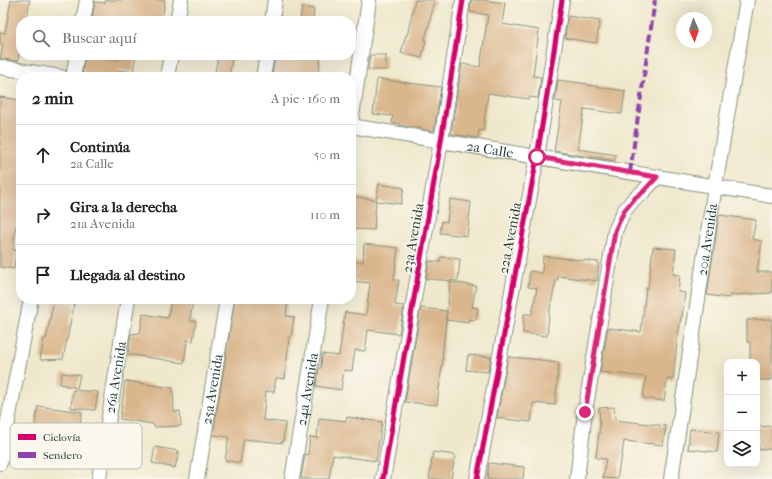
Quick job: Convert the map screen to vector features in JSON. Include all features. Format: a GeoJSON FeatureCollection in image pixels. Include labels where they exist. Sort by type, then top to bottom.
{"type":"FeatureCollection","features":[{"type":"Feature","properties":{"kind":"street"},"geometry":{"type":"LineString","coordinates":[[84,16],[87,0]]}},
{"type":"Feature","properties":{"kind":"street"},"geometry":{"type":"LineString","coordinates":[[178,16],[181,0]]}},
{"type":"Feature","properties":{"kind":"street"},"geometry":{"type":"LineString","coordinates":[[273,16],[275,0]]}},
{"type":"Feature","properties":{"kind":"street"},"geometry":{"type":"LineString","coordinates":[[356,90],[369,0]]}},
{"type":"Feature","properties":{"kind":"street","name":"23a Avenida"},"geometry":{"type":"LineString","coordinates":[[383,479],[442,141],[463,0]]}},
{"type":"Feature","properties":{"kind":"street","name":"22a Avenida"},"geometry":{"type":"LineString","coordinates":[[477,479],[537,157],[562,0]]}},
{"type":"Feature","properties":{"kind":"street","name":"20a Avenida"},"geometry":{"type":"LineString","coordinates":[[671,479],[715,186],[747,0]]}},
{"type":"Feature","properties":{"kind":"street"},"geometry":{"type":"LineString","coordinates":[[73,72],[76,60]]}},
{"type":"Feature","properties":{"kind":"street"},"geometry":{"type":"LineString","coordinates":[[168,72],[170,60]]}},
{"type":"Feature","properties":{"kind":"street"},"geometry":{"type":"LineString","coordinates":[[264,72],[266,60]]}},
{"type":"Feature","properties":{"kind":"street"},"geometry":{"type":"LineString","coordinates":[[0,67],[30,72]]}},
{"type":"Feature","properties":{"kind":"street","name":"2a Calle"},"geometry":{"type":"LineString","coordinates":[[356,125],[442,141],[772,196]]}},
{"type":"Feature","properties":{"kind":"street"},"geometry":{"type":"LineString","coordinates":[[577,479],[585,412],[615,231],[624,211],[657,177]]}},
{"type":"Feature","properties":{"kind":"street"},"geometry":{"type":"LineString","coordinates":[[0,463],[30,304]]}},
{"type":"Feature","properties":{"kind":"street","name":"26a Avenida"},"geometry":{"type":"LineString","coordinates":[[108,423],[127,304]]}},
{"type":"Feature","properties":{"kind":"street","name":"25a Avenida"},"geometry":{"type":"LineString","coordinates":[[197,479],[226,304]]}},
{"type":"Feature","properties":{"kind":"street","name":"24a Avenida"},"geometry":{"type":"LineString","coordinates":[[292,479],[321,304]]}},
{"type":"Feature","properties":{"kind":"street","name":"26a Avenida"},"geometry":{"type":"LineString","coordinates":[[99,479],[101,469]]}},
{"type":"Feature","properties":{"kind":"building"},"geometry":{"type":"Polygon","coordinates":[[[11,0],[30,0],[27,16],[16,16],[16,60],[18,61],[0,59],[3,45],[0,44],[0,32],[5,33],[11,0]]]}},
{"type":"Feature","properties":{"kind":"building"},"geometry":{"type":"Polygon","coordinates":[[[106,0],[165,0],[163,16],[92,16],[95,2],[105,3],[106,0]]]}},
{"type":"Feature","properties":{"kind":"building"},"geometry":{"type":"Polygon","coordinates":[[[415,0],[435,0],[422,58],[401,53],[406,35],[407,36],[415,0]]]}},
{"type":"Feature","properties":{"kind":"building"},"geometry":{"type":"Polygon","coordinates":[[[471,0],[505,3],[502,24],[539,30],[533,76],[541,77],[538,98],[529,97],[529,99],[488,93],[483,131],[479,130],[478,138],[451,134],[462,64],[480,67],[488,15],[470,12],[471,0]]]}},
{"type":"Feature","properties":{"kind":"building"},"geometry":{"type":"Polygon","coordinates":[[[302,7],[314,9],[313,16],[301,16],[302,7]]]}},
{"type":"Feature","properties":{"kind":"building"},"geometry":{"type":"Polygon","coordinates":[[[568,16],[600,21],[596,43],[565,38],[568,16]]]}},
{"type":"Feature","properties":{"kind":"building"},"geometry":{"type":"Polygon","coordinates":[[[370,55],[386,55],[386,70],[368,70],[370,55]]]}},
{"type":"Feature","properties":{"kind":"building"},"geometry":{"type":"Polygon","coordinates":[[[84,60],[135,60],[133,72],[119,70],[119,72],[83,72],[84,60]]]}},
{"type":"Feature","properties":{"kind":"building"},"geometry":{"type":"Polygon","coordinates":[[[217,60],[232,60],[230,72],[215,72],[217,60]]]}},
{"type":"Feature","properties":{"kind":"building"},"geometry":{"type":"Polygon","coordinates":[[[274,60],[320,60],[319,72],[272,72],[274,60]]]}},
{"type":"Feature","properties":{"kind":"building"},"geometry":{"type":"Polygon","coordinates":[[[377,79],[441,87],[434,131],[392,123],[393,116],[373,114],[377,79]]]}},
{"type":"Feature","properties":{"kind":"building"},"geometry":{"type":"Polygon","coordinates":[[[558,80],[625,91],[622,114],[584,109],[578,149],[616,155],[615,161],[554,151],[562,102],[555,101],[558,80]]]}},
{"type":"Feature","properties":{"kind":"building"},"geometry":{"type":"Polygon","coordinates":[[[0,97],[16,99],[16,226],[13,250],[16,250],[14,269],[0,267],[0,97]]]}},
{"type":"Feature","properties":{"kind":"building"},"geometry":{"type":"Polygon","coordinates":[[[379,184],[404,188],[401,204],[376,201],[379,184]]]}},
{"type":"Feature","properties":{"kind":"building"},"geometry":{"type":"Polygon","coordinates":[[[356,197],[376,200],[374,230],[356,229],[356,197]]]}},
{"type":"Feature","properties":{"kind":"building"},"geometry":{"type":"Polygon","coordinates":[[[450,199],[471,202],[467,236],[440,233],[442,221],[447,222],[450,199]]]}},
{"type":"Feature","properties":{"kind":"building"},"geometry":{"type":"Polygon","coordinates":[[[719,215],[756,220],[752,239],[762,241],[757,272],[772,272],[772,293],[730,295],[729,298],[707,295],[719,215]]]}},
{"type":"Feature","properties":{"kind":"building"},"geometry":{"type":"Polygon","coordinates":[[[364,244],[398,248],[394,280],[399,280],[395,305],[404,306],[399,334],[368,330],[365,351],[355,350],[352,371],[344,370],[341,390],[316,386],[319,368],[321,368],[322,354],[339,356],[345,312],[366,315],[370,283],[356,282],[356,261],[363,262],[364,244]]]}},
{"type":"Feature","properties":{"kind":"building"},"geometry":{"type":"Polygon","coordinates":[[[653,247],[676,249],[673,274],[680,275],[678,292],[685,293],[677,342],[673,380],[667,379],[664,401],[643,398],[646,377],[600,372],[608,328],[641,332],[653,247]]]}},
{"type":"Feature","properties":{"kind":"building"},"geometry":{"type":"Polygon","coordinates":[[[543,256],[599,262],[597,281],[558,276],[549,314],[547,336],[523,333],[524,314],[532,314],[537,288],[528,287],[530,271],[542,273],[543,256]]]}},
{"type":"Feature","properties":{"kind":"building"},"geometry":{"type":"Polygon","coordinates":[[[441,257],[460,259],[458,281],[426,279],[429,261],[440,262],[441,257]]]}},
{"type":"Feature","properties":{"kind":"building"},"geometry":{"type":"Polygon","coordinates":[[[450,282],[476,286],[472,307],[478,308],[476,320],[469,319],[468,323],[446,320],[450,282]]]}},
{"type":"Feature","properties":{"kind":"building"},"geometry":{"type":"Polygon","coordinates":[[[53,304],[74,304],[63,359],[40,360],[44,339],[46,339],[53,304]]]}},
{"type":"Feature","properties":{"kind":"building"},"geometry":{"type":"Polygon","coordinates":[[[170,304],[192,304],[190,321],[196,321],[193,341],[187,340],[184,363],[128,355],[131,334],[140,333],[143,314],[168,318],[170,304]]]}},
{"type":"Feature","properties":{"kind":"building"},"geometry":{"type":"Polygon","coordinates":[[[234,304],[287,304],[286,316],[294,317],[291,337],[289,337],[285,379],[276,378],[274,392],[266,391],[263,420],[285,423],[283,443],[244,439],[240,463],[225,460],[229,437],[213,435],[234,304]]]}},
{"type":"Feature","properties":{"kind":"building"},"geometry":{"type":"Polygon","coordinates":[[[421,308],[447,311],[437,405],[405,402],[421,308]]]}},
{"type":"Feature","properties":{"kind":"building"},"geometry":{"type":"Polygon","coordinates":[[[772,319],[772,380],[760,380],[760,359],[750,359],[750,342],[747,342],[747,320],[772,319]]]}},
{"type":"Feature","properties":{"kind":"building"},"geometry":{"type":"Polygon","coordinates":[[[468,355],[491,357],[488,372],[466,370],[468,355]]]}},
{"type":"Feature","properties":{"kind":"building"},"geometry":{"type":"Polygon","coordinates":[[[508,357],[559,363],[555,405],[533,403],[531,422],[497,418],[508,357]]]}},
{"type":"Feature","properties":{"kind":"building"},"geometry":{"type":"Polygon","coordinates":[[[62,373],[80,375],[77,388],[60,384],[62,373]]]}},
{"type":"Feature","properties":{"kind":"building"},"geometry":{"type":"Polygon","coordinates":[[[125,381],[173,388],[174,412],[180,411],[181,426],[154,427],[153,424],[120,419],[125,381]]]}},
{"type":"Feature","properties":{"kind":"building"},"geometry":{"type":"Polygon","coordinates":[[[73,390],[98,392],[95,410],[71,408],[73,390]]]}},
{"type":"Feature","properties":{"kind":"building"},"geometry":{"type":"Polygon","coordinates":[[[38,406],[82,412],[80,423],[35,423],[38,406]]]}},
{"type":"Feature","properties":{"kind":"building"},"geometry":{"type":"Polygon","coordinates":[[[614,407],[615,420],[666,426],[663,445],[624,441],[617,479],[603,478],[606,459],[596,458],[600,424],[599,408],[614,407]]]}},
{"type":"Feature","properties":{"kind":"building"},"geometry":{"type":"Polygon","coordinates":[[[347,417],[382,422],[376,461],[333,455],[329,479],[301,479],[305,454],[308,455],[310,437],[317,438],[319,418],[346,421],[347,417]]]}},
{"type":"Feature","properties":{"kind":"building"},"geometry":{"type":"Polygon","coordinates":[[[772,426],[772,449],[760,450],[760,427],[772,426]]]}},
{"type":"Feature","properties":{"kind":"building"},"geometry":{"type":"Polygon","coordinates":[[[690,429],[719,432],[717,452],[688,449],[690,429]]]}},
{"type":"Feature","properties":{"kind":"building"},"geometry":{"type":"Polygon","coordinates":[[[155,447],[179,451],[175,468],[152,463],[155,447]]]}},
{"type":"Feature","properties":{"kind":"building"},"geometry":{"type":"Polygon","coordinates":[[[433,452],[455,455],[451,479],[429,479],[433,452]]]}},
{"type":"Feature","properties":{"kind":"building"},"geometry":{"type":"Polygon","coordinates":[[[489,463],[524,467],[523,479],[487,479],[489,463]]]}},
{"type":"Feature","properties":{"kind":"marked path"},"geometry":{"type":"LineString","coordinates":[[630,172],[655,0]]}},
{"type":"Feature","properties":{"kind":"cycle path"},"geometry":{"type":"LineString","coordinates":[[383,479],[441,141],[463,0]]}},
{"type":"Feature","properties":{"kind":"cycle path"},"geometry":{"type":"LineString","coordinates":[[477,479],[537,157],[562,0]]}},
{"type":"Feature","properties":{"kind":"route"},"geometry":{"type":"LineString","coordinates":[[537,157],[657,177],[624,211],[615,231],[585,412]]}}]}
